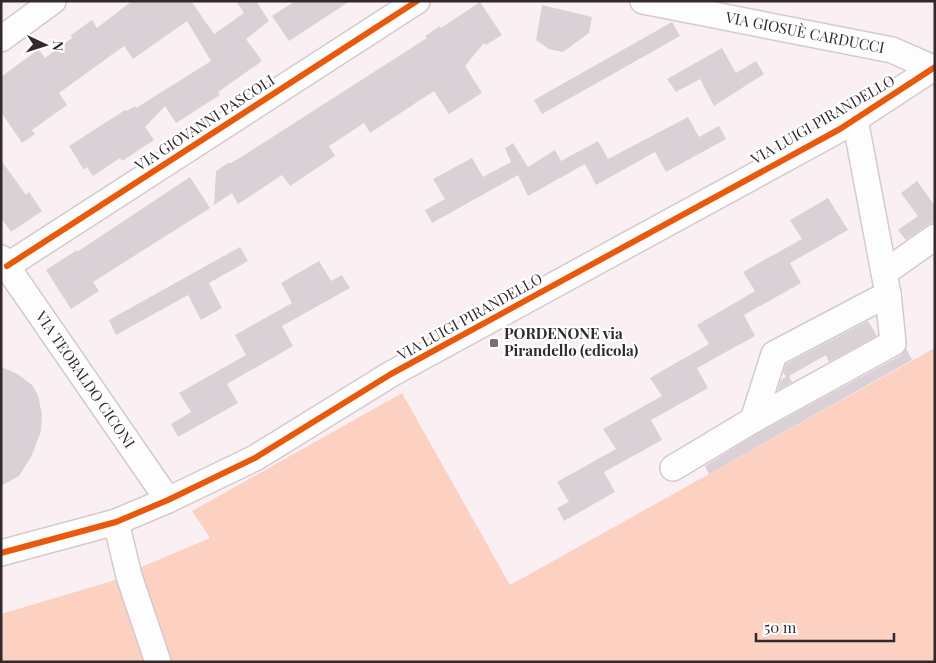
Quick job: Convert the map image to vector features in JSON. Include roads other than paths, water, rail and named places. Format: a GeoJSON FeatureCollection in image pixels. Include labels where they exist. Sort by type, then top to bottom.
{"type":"FeatureCollection","features":[{"type":"Feature","properties":{"kind":"street"},"geometry":{"type":"LineString","coordinates":[[1,38],[53,1]]}},
{"type":"Feature","properties":{"kind":"street","name":"VIA GIOVANNI PASCOLI"},"geometry":{"type":"LineString","coordinates":[[4,262],[417,1]]}},
{"type":"Feature","properties":{"kind":"street","name":"VIA GIOSUÈ CARDUCCI"},"geometry":{"type":"LineString","coordinates":[[643,1],[892,50],[934,68]]}},
{"type":"Feature","properties":{"kind":"street","name":"VIA LUIGI PIRANDELLO"},"geometry":{"type":"LineString","coordinates":[[1,554],[116,522],[168,500],[255,458],[391,374],[855,119],[934,68]]}},
{"type":"Feature","properties":{"kind":"street","name":"VIA LUIGI PIRANDELLO"},"geometry":{"type":"LineString","coordinates":[[673,468],[752,420],[893,343],[886,283],[855,119]]}},
{"type":"Feature","properties":{"kind":"street"},"geometry":{"type":"LineString","coordinates":[[752,420],[774,354],[886,283],[935,238]]}},
{"type":"Feature","properties":{"kind":"street","name":"VIA TEOBALDO CICONI"},"geometry":{"type":"LineString","coordinates":[[4,262],[168,500]]}},
{"type":"Feature","properties":{"kind":"street"},"geometry":{"type":"LineString","coordinates":[[116,522],[129,576],[158,662]]}},
{"type":"Feature","properties":{"kind":"place","name":"PORDENONE via Pirandello (edicola)"},"geometry":{"type":"Point","coordinates":[494,343]}}]}
